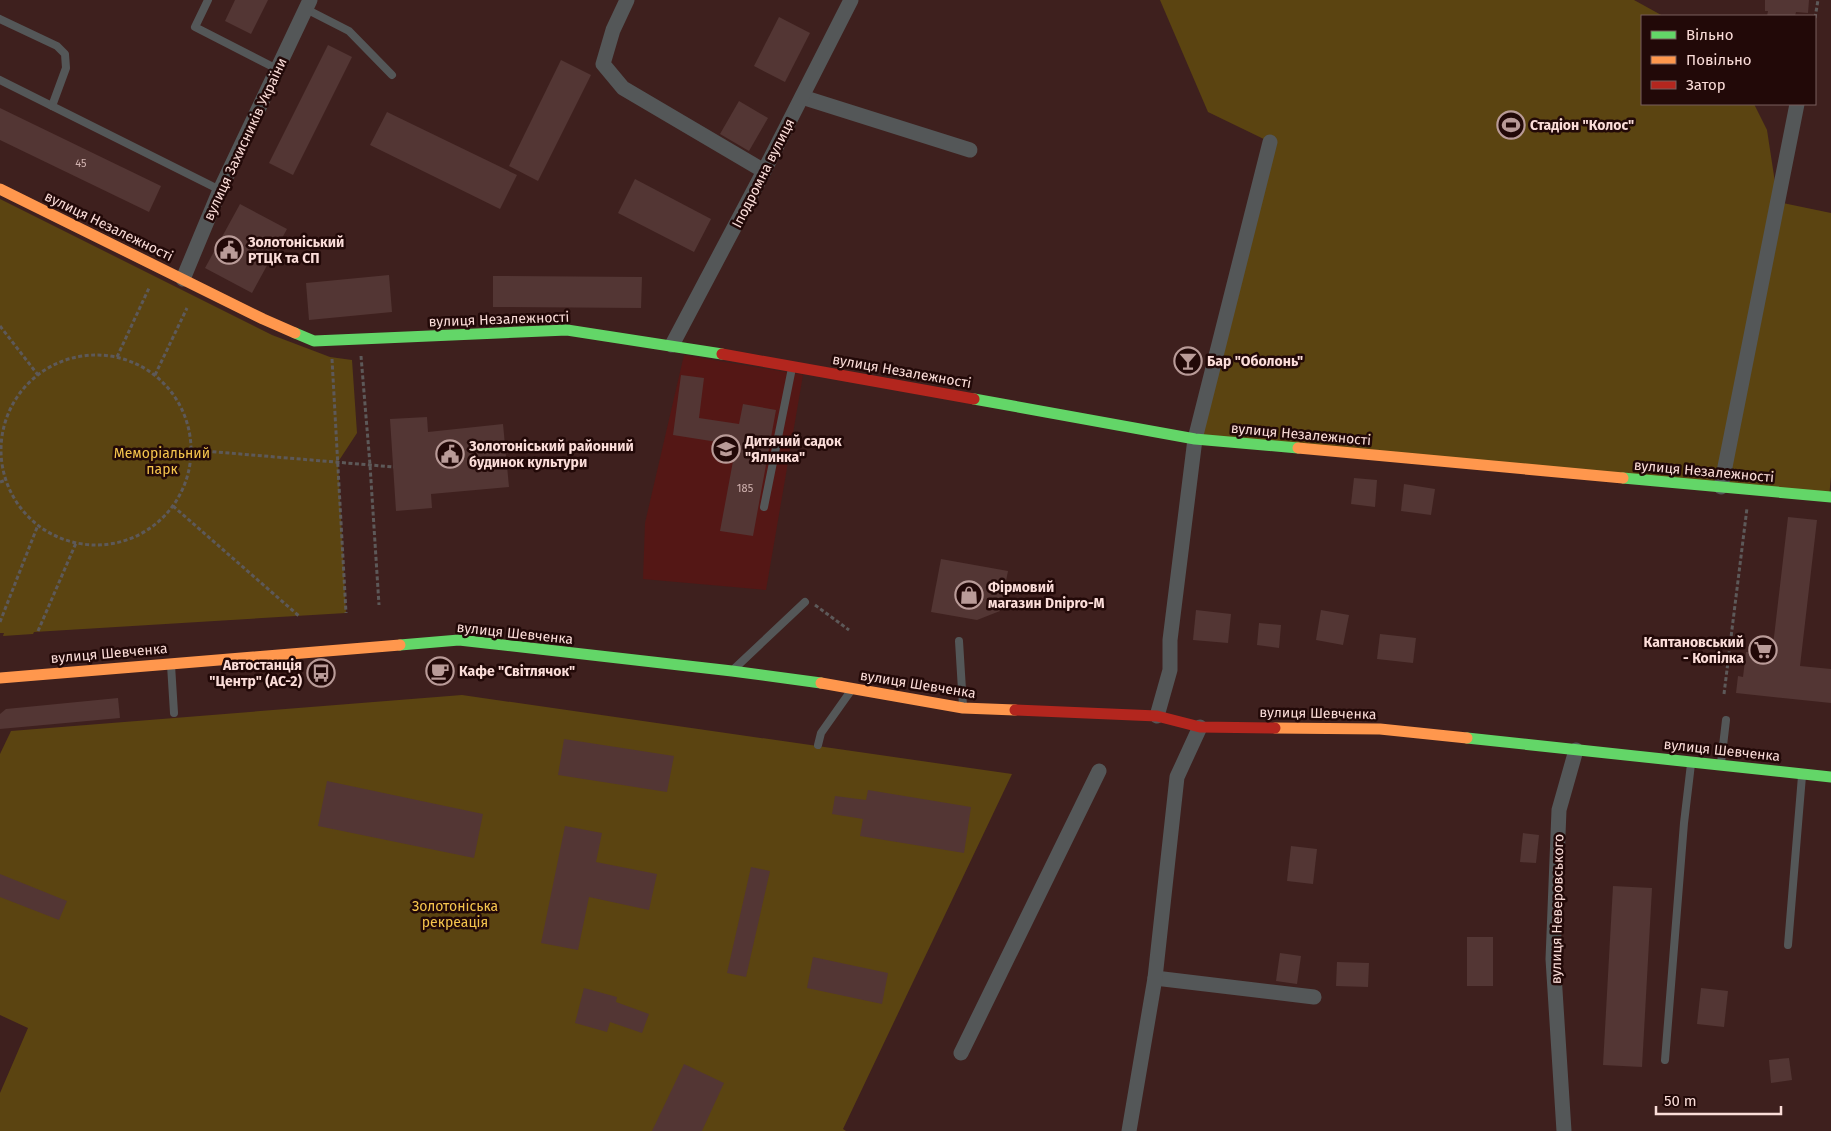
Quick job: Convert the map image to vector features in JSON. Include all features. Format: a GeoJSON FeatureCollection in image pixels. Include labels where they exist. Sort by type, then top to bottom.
{"type":"FeatureCollection","features":[{"type":"Feature","properties":{"kind":"street"},"geometry":{"type":"LineString","coordinates":[[627,0],[613,30],[603,64],[623,88],[764,171]]}},
{"type":"Feature","properties":{"kind":"street","name":"Іподромна вулиця"},"geometry":{"type":"LineString","coordinates":[[672,345],[764,171],[851,0]]}},
{"type":"Feature","properties":{"kind":"street","name":"вулиця Захисників України"},"geometry":{"type":"LineString","coordinates":[[183,279],[220,190],[308,5]]}},
{"type":"Feature","properties":{"kind":"street"},"geometry":{"type":"LineString","coordinates":[[802,97],[970,150]]}},
{"type":"Feature","properties":{"kind":"street"},"geometry":{"type":"LineString","coordinates":[[1721,487],[1798,105]]}},
{"type":"Feature","properties":{"kind":"street"},"geometry":{"type":"LineString","coordinates":[[1157,716],[1170,670],[1170,640],[1195,439],[1270,142]]}},
{"type":"Feature","properties":{"kind":"street","name":"вулиця Незалежності"},"geometry":{"type":"LineString","coordinates":[[0,189],[263,319],[314,341],[567,330],[672,345],[1195,439],[1831,497]]}},
{"type":"Feature","properties":{"kind":"street","name":"вулиця Шевченка"},"geometry":{"type":"LineString","coordinates":[[0,678],[459,640],[732,671],[852,688],[963,708],[1157,716],[1200,727],[1380,729],[1831,777]]}},
{"type":"Feature","properties":{"kind":"street"},"geometry":{"type":"LineString","coordinates":[[1129,1131],[1155,978],[1177,777],[1200,727]]}},
{"type":"Feature","properties":{"kind":"street","name":"вулиця Неверовського"},"geometry":{"type":"LineString","coordinates":[[1564,1131],[1553,959],[1559,810],[1576,750]]}},
{"type":"Feature","properties":{"kind":"street"},"geometry":{"type":"LineString","coordinates":[[961,1053],[1099,771]]}},
{"type":"Feature","properties":{"kind":"street"},"geometry":{"type":"LineString","coordinates":[[1155,978],[1314,997]]}},
{"type":"Feature","properties":{"kind":"lane"},"geometry":{"type":"LineString","coordinates":[[208,0],[195,27],[277,69]]}},
{"type":"Feature","properties":{"kind":"lane"},"geometry":{"type":"LineString","coordinates":[[308,5],[349,31],[392,75]]}},
{"type":"Feature","properties":{"kind":"lane"},"geometry":{"type":"LineString","coordinates":[[0,19],[57,46],[65,54],[66,68],[52,106]]}},
{"type":"Feature","properties":{"kind":"lane"},"geometry":{"type":"LineString","coordinates":[[0,80],[220,190]]}},
{"type":"Feature","properties":{"kind":"lane"},"geometry":{"type":"LineString","coordinates":[[764,507],[792,366]]}},
{"type":"Feature","properties":{"kind":"lane"},"geometry":{"type":"LineString","coordinates":[[732,671],[809,602]]}},
{"type":"Feature","properties":{"kind":"lane"},"geometry":{"type":"LineString","coordinates":[[959,641],[963,708]]}},
{"type":"Feature","properties":{"kind":"lane"},"geometry":{"type":"LineString","coordinates":[[171,663],[174,713]]}},
{"type":"Feature","properties":{"kind":"lane"},"geometry":{"type":"LineString","coordinates":[[818,745],[821,733],[852,688]]}},
{"type":"Feature","properties":{"kind":"lane"},"geometry":{"type":"LineString","coordinates":[[1720,765],[1726,720]]}},
{"type":"Feature","properties":{"kind":"lane"},"geometry":{"type":"LineString","coordinates":[[1666,1060],[1684,823],[1691,762]]}},
{"type":"Feature","properties":{"kind":"lane"},"geometry":{"type":"LineString","coordinates":[[1788,945],[1803,774]]}},
{"type":"Feature","properties":{"kind":"path"},"geometry":{"type":"LineString","coordinates":[[1816,15],[1818,0]]}},
{"type":"Feature","properties":{"kind":"path"},"geometry":{"type":"LineString","coordinates":[[117,357],[148,288]]}},
{"type":"Feature","properties":{"kind":"path"},"geometry":{"type":"LineString","coordinates":[[155,375],[187,308]]}},
{"type":"Feature","properties":{"kind":"path"},"geometry":{"type":"LineString","coordinates":[[0,326],[38,375]]}},
{"type":"Feature","properties":{"kind":"path"},"geometry":{"type":"LineString","coordinates":[[359,339],[370,465],[379,605]]}},
{"type":"Feature","properties":{"kind":"path"},"geometry":{"type":"LineString","coordinates":[[332,354],[346,612]]}},
{"type":"Feature","properties":{"kind":"path"},"geometry":{"type":"LineString","coordinates":[[89,355],[117,357],[137,364],[155,375],[173,393],[185,416],[193,450],[184,487],[173,506],[154,525],[130,539],[103,545],[76,543],[56,536],[38,525],[18,505],[6,480],[1,451],[5,422],[18,396],[38,375],[62,361],[89,355]]}},
{"type":"Feature","properties":{"kind":"path"},"geometry":{"type":"LineString","coordinates":[[193,450],[394,467]]}},
{"type":"Feature","properties":{"kind":"path"},"geometry":{"type":"LineString","coordinates":[[0,482],[6,480]]}},
{"type":"Feature","properties":{"kind":"path"},"geometry":{"type":"LineString","coordinates":[[1724,694],[1750,490]]}},
{"type":"Feature","properties":{"kind":"path"},"geometry":{"type":"LineString","coordinates":[[173,506],[299,616]]}},
{"type":"Feature","properties":{"kind":"path"},"geometry":{"type":"LineString","coordinates":[[0,622],[38,525]]}},
{"type":"Feature","properties":{"kind":"path"},"geometry":{"type":"LineString","coordinates":[[38,632],[76,543]]}},
{"type":"Feature","properties":{"kind":"path"},"geometry":{"type":"LineString","coordinates":[[809,602],[849,630]]}},
{"type":"Feature","properties":{"kind":"path"},"geometry":{"type":"LineString","coordinates":[[0,608],[4,610]]}},
{"type":"Feature","properties":{"kind":"shaded area","name":"Дитячий садок \"Ялинка\""},"geometry":{"type":"Polygon","coordinates":[[[684,355],[803,375],[766,590],[643,579],[645,523],[684,355]]]}},
{"type":"Feature","properties":{"kind":"green space"},"geometry":{"type":"Polygon","coordinates":[[[1160,0],[1634,0],[1661,15],[1641,15],[1641,105],[1754,105],[1767,130],[1778,202],[1831,213],[1831,477],[1829,497],[1195,439],[1270,142],[1208,112],[1160,0]]]}},
{"type":"Feature","properties":{"kind":"green space","name":"Меморіальний парк"},"geometry":{"type":"Polygon","coordinates":[[[0,199],[272,335],[330,357],[352,360],[357,433],[338,462],[346,613],[34,632],[33,634],[3,636],[4,633],[0,633],[0,199]]]}},
{"type":"Feature","properties":{"kind":"green space","name":"Золотоніська рекреація"},"geometry":{"type":"Polygon","coordinates":[[[462,695],[1012,774],[843,1129],[846,1131],[0,1131],[0,1093],[28,1028],[0,1015],[0,754],[11,731],[462,695]]]}},
{"type":"Feature","properties":{"kind":"building"},"geometry":{"type":"Polygon","coordinates":[[[235,0],[268,0],[251,34],[225,21],[235,0]]]}},
{"type":"Feature","properties":{"kind":"building"},"geometry":{"type":"Polygon","coordinates":[[[1765,0],[1809,0],[1808,13],[1796,12],[1795,15],[1767,15],[1768,11],[1765,11],[1765,0]]]}},
{"type":"Feature","properties":{"kind":"building"},"geometry":{"type":"Polygon","coordinates":[[[779,17],[810,33],[785,82],[754,66],[779,17]]]}},
{"type":"Feature","properties":{"kind":"building"},"geometry":{"type":"Polygon","coordinates":[[[328,45],[352,57],[293,175],[269,163],[328,45]]]}},
{"type":"Feature","properties":{"kind":"building"},"geometry":{"type":"Polygon","coordinates":[[[561,60],[591,75],[538,181],[509,166],[561,60]]]}},
{"type":"Feature","properties":{"kind":"building"},"geometry":{"type":"Polygon","coordinates":[[[739,101],[768,118],[749,151],[720,134],[739,101]]]}},
{"type":"Feature","properties":{"kind":"building"},"geometry":{"type":"Polygon","coordinates":[[[0,108],[161,186],[149,212],[0,140],[0,108]]]}},
{"type":"Feature","properties":{"kind":"building"},"geometry":{"type":"Polygon","coordinates":[[[387,112],[517,175],[500,209],[370,145],[387,112]]]}},
{"type":"Feature","properties":{"kind":"building"},"geometry":{"type":"Polygon","coordinates":[[[635,179],[711,219],[694,252],[618,213],[635,179]]]}},
{"type":"Feature","properties":{"kind":"building","name":"Золотоніський РТЦК та СП"},"geometry":{"type":"Polygon","coordinates":[[[240,204],[287,229],[252,293],[205,268],[240,204]]]}},
{"type":"Feature","properties":{"kind":"building"},"geometry":{"type":"Polygon","coordinates":[[[389,275],[392,312],[309,320],[306,283],[389,275]]]}},
{"type":"Feature","properties":{"kind":"building"},"geometry":{"type":"Polygon","coordinates":[[[493,276],[642,277],[641,308],[493,307],[493,276]]]}},
{"type":"Feature","properties":{"kind":"building"},"geometry":{"type":"Polygon","coordinates":[[[681,375],[704,378],[699,418],[739,424],[743,404],[776,410],[753,536],[720,531],[736,445],[673,435],[681,375]]]}},
{"type":"Feature","properties":{"kind":"building","name":"Золотоніський районний будинок культури"},"geometry":{"type":"Polygon","coordinates":[[[427,417],[428,432],[503,424],[509,487],[431,494],[432,508],[396,511],[390,419],[427,417]]]}},
{"type":"Feature","properties":{"kind":"building"},"geometry":{"type":"Polygon","coordinates":[[[1354,478],[1377,480],[1375,507],[1351,504],[1354,478]]]}},
{"type":"Feature","properties":{"kind":"building"},"geometry":{"type":"Polygon","coordinates":[[[1404,484],[1435,489],[1431,515],[1401,511],[1404,484]]]}},
{"type":"Feature","properties":{"kind":"building"},"geometry":{"type":"Polygon","coordinates":[[[1788,517],[1817,520],[1800,666],[1831,669],[1831,703],[1736,693],[1738,676],[1743,677],[1746,652],[1772,654],[1788,517]]]}},
{"type":"Feature","properties":{"kind":"building"},"geometry":{"type":"Polygon","coordinates":[[[941,559],[1008,571],[1000,611],[977,620],[931,612],[941,559]]]}},
{"type":"Feature","properties":{"kind":"building"},"geometry":{"type":"Polygon","coordinates":[[[1196,610],[1231,614],[1228,643],[1193,640],[1196,610]]]}},
{"type":"Feature","properties":{"kind":"building"},"geometry":{"type":"Polygon","coordinates":[[[1321,610],[1349,615],[1343,645],[1316,640],[1321,610]]]}},
{"type":"Feature","properties":{"kind":"building"},"geometry":{"type":"Polygon","coordinates":[[[1259,623],[1281,625],[1279,648],[1257,645],[1259,623]]]}},
{"type":"Feature","properties":{"kind":"building"},"geometry":{"type":"Polygon","coordinates":[[[1380,634],[1416,638],[1413,663],[1377,659],[1380,634]]]}},
{"type":"Feature","properties":{"kind":"building"},"geometry":{"type":"Polygon","coordinates":[[[118,698],[120,718],[0,729],[0,714],[6,709],[118,698]]]}},
{"type":"Feature","properties":{"kind":"building"},"geometry":{"type":"Polygon","coordinates":[[[564,739],[674,756],[667,792],[558,775],[564,739]]]}},
{"type":"Feature","properties":{"kind":"building"},"geometry":{"type":"Polygon","coordinates":[[[327,781],[483,814],[474,858],[318,826],[327,781]]]}},
{"type":"Feature","properties":{"kind":"building"},"geometry":{"type":"Polygon","coordinates":[[[868,790],[971,807],[964,853],[860,836],[863,819],[832,814],[835,796],[866,800],[868,790]]]}},
{"type":"Feature","properties":{"kind":"building"},"geometry":{"type":"Polygon","coordinates":[[[565,826],[602,833],[596,862],[657,874],[649,910],[589,897],[578,950],[541,943],[565,826]]]}},
{"type":"Feature","properties":{"kind":"building"},"geometry":{"type":"Polygon","coordinates":[[[1523,833],[1539,835],[1536,863],[1520,862],[1523,833]]]}},
{"type":"Feature","properties":{"kind":"building"},"geometry":{"type":"Polygon","coordinates":[[[1291,846],[1317,849],[1313,884],[1287,881],[1291,846]]]}},
{"type":"Feature","properties":{"kind":"building"},"geometry":{"type":"Polygon","coordinates":[[[751,867],[770,871],[746,977],[727,973],[751,867]]]}},
{"type":"Feature","properties":{"kind":"building"},"geometry":{"type":"Polygon","coordinates":[[[0,874],[67,901],[59,920],[0,897],[0,874]]]}},
{"type":"Feature","properties":{"kind":"building"},"geometry":{"type":"Polygon","coordinates":[[[1613,886],[1652,888],[1642,1067],[1603,1065],[1613,886]]]}},
{"type":"Feature","properties":{"kind":"building"},"geometry":{"type":"Polygon","coordinates":[[[1467,937],[1493,937],[1493,986],[1467,986],[1467,937]]]}},
{"type":"Feature","properties":{"kind":"building"},"geometry":{"type":"Polygon","coordinates":[[[1280,953],[1301,956],[1297,984],[1276,981],[1280,953]]]}},
{"type":"Feature","properties":{"kind":"building"},"geometry":{"type":"Polygon","coordinates":[[[813,957],[888,973],[882,1004],[807,988],[813,957]]]}},
{"type":"Feature","properties":{"kind":"building"},"geometry":{"type":"Polygon","coordinates":[[[1337,962],[1369,963],[1368,987],[1336,986],[1337,962]]]}},
{"type":"Feature","properties":{"kind":"building"},"geometry":{"type":"Polygon","coordinates":[[[584,988],[617,997],[616,1002],[649,1014],[642,1033],[610,1022],[607,1032],[575,1023],[584,988]]]}},
{"type":"Feature","properties":{"kind":"building"},"geometry":{"type":"Polygon","coordinates":[[[1701,988],[1728,991],[1724,1027],[1697,1024],[1701,988]]]}},
{"type":"Feature","properties":{"kind":"building"},"geometry":{"type":"Polygon","coordinates":[[[1789,1058],[1792,1080],[1771,1083],[1769,1060],[1789,1058]]]}},
{"type":"Feature","properties":{"kind":"building"},"geometry":{"type":"Polygon","coordinates":[[[684,1064],[724,1083],[702,1131],[652,1131],[684,1064]]]}},
{"type":"Feature","properties":{"kind":"traffic: fast"},"geometry":{"type":"LineString","coordinates":[[295,333],[314,341],[567,330],[722,354]]}},
{"type":"Feature","properties":{"kind":"traffic: fast"},"geometry":{"type":"LineString","coordinates":[[974,399],[1195,439],[1298,448]]}},
{"type":"Feature","properties":{"kind":"traffic: fast"},"geometry":{"type":"LineString","coordinates":[[1623,478],[1831,497]]}},
{"type":"Feature","properties":{"kind":"traffic: fast"},"geometry":{"type":"LineString","coordinates":[[400,645],[459,640],[821,683]]}},
{"type":"Feature","properties":{"kind":"traffic: fast"},"geometry":{"type":"LineString","coordinates":[[1467,738],[1831,777]]}},
{"type":"Feature","properties":{"kind":"traffic: slow"},"geometry":{"type":"LineString","coordinates":[[0,189],[295,333]]}},
{"type":"Feature","properties":{"kind":"traffic: slow"},"geometry":{"type":"LineString","coordinates":[[1298,448],[1623,478]]}},
{"type":"Feature","properties":{"kind":"traffic: slow"},"geometry":{"type":"LineString","coordinates":[[0,678],[400,645]]}},
{"type":"Feature","properties":{"kind":"traffic: slow"},"geometry":{"type":"LineString","coordinates":[[821,683],[963,708],[1015,710]]}},
{"type":"Feature","properties":{"kind":"traffic: slow"},"geometry":{"type":"LineString","coordinates":[[1275,728],[1380,729],[1467,738]]}},
{"type":"Feature","properties":{"kind":"traffic: jam"},"geometry":{"type":"LineString","coordinates":[[722,354],[974,399]]}},
{"type":"Feature","properties":{"kind":"traffic: jam"},"geometry":{"type":"LineString","coordinates":[[1015,710],[1157,716],[1200,727],[1275,728]]}},
{"type":"Feature","properties":{"kind":"place","name":"Стадіон \"Колос\""},"geometry":{"type":"Point","coordinates":[1511,125]}},
{"type":"Feature","properties":{"kind":"place","name":"Золотоніський РТЦК та СП"},"geometry":{"type":"Point","coordinates":[229,250]}},
{"type":"Feature","properties":{"kind":"place","name":"Бар \"Оболонь\""},"geometry":{"type":"Point","coordinates":[1188,361]}},
{"type":"Feature","properties":{"kind":"place","name":"Дитячий садок \"Ялинка\""},"geometry":{"type":"Point","coordinates":[726,449]}},
{"type":"Feature","properties":{"kind":"place","name":"Золотоніський районний будинок культури"},"geometry":{"type":"Point","coordinates":[450,454]}},
{"type":"Feature","properties":{"kind":"place","name":"Фірмовий магазин Dnipro-M"},"geometry":{"type":"Point","coordinates":[969,595]}},
{"type":"Feature","properties":{"kind":"place","name":"Каптановський - Копілка"},"geometry":{"type":"Point","coordinates":[1763,650]}},
{"type":"Feature","properties":{"kind":"place","name":"Кафе \"Світлячок\""},"geometry":{"type":"Point","coordinates":[440,671]}},
{"type":"Feature","properties":{"kind":"place","name":"Автостанція \"Центр\" (АС-2)"},"geometry":{"type":"Point","coordinates":[321,673]}}]}
